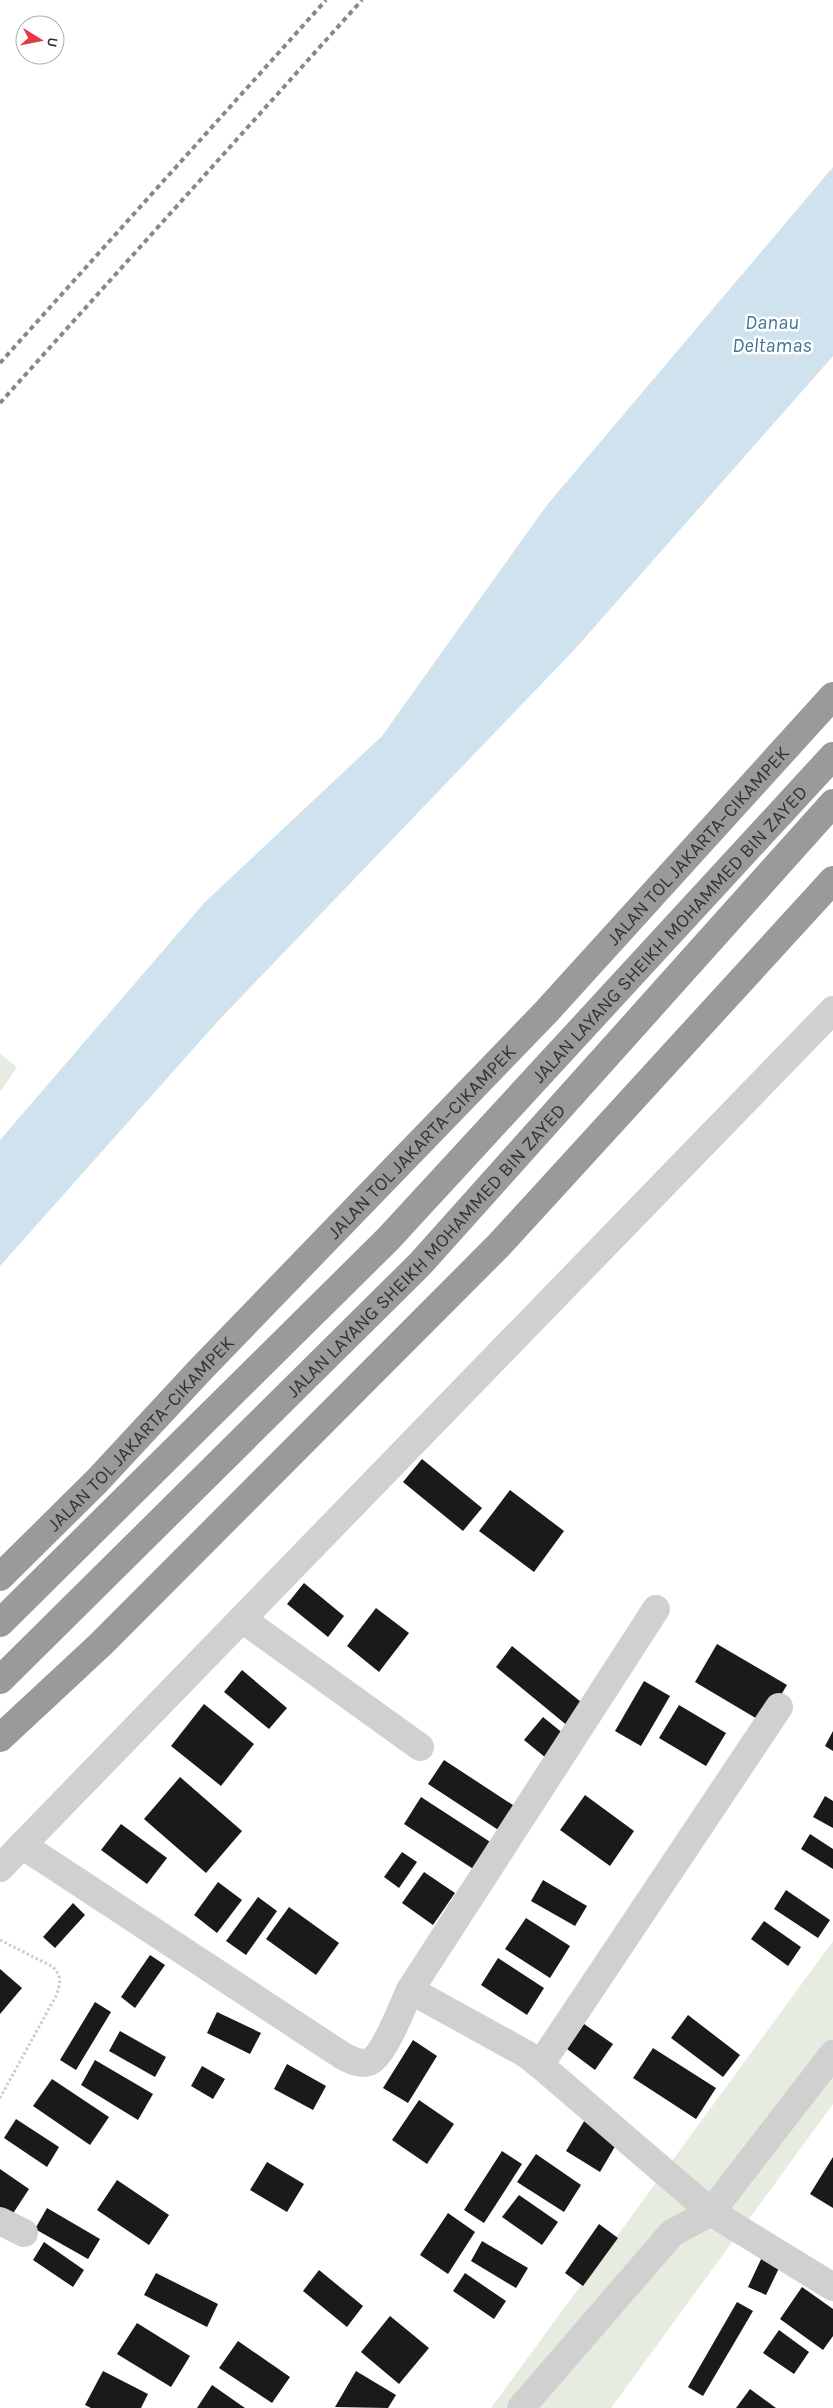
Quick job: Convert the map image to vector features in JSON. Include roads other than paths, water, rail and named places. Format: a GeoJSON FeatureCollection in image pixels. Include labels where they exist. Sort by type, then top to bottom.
{"type":"FeatureCollection","features":[{"type":"Feature","properties":{"kind":"highway","name":"JALAN TOL JAKARTA–CIKAMPEK"},"geometry":{"type":"LineString","coordinates":[[0,1577],[97,1481],[208,1362],[547,1011],[833,696]]}},
{"type":"Feature","properties":{"kind":"highway","name":"JALAN LAYANG SHEIKH MOHAMMED BIN ZAYED"},"geometry":{"type":"LineString","coordinates":[[0,1622],[388,1239],[833,756]]}},
{"type":"Feature","properties":{"kind":"highway","name":"JALAN LAYANG SHEIKH MOHAMMED BIN ZAYED"},"geometry":{"type":"LineString","coordinates":[[0,1680],[420,1264],[833,803]]}},
{"type":"Feature","properties":{"kind":"highway"},"geometry":{"type":"LineString","coordinates":[[0,1738],[101,1644],[499,1245],[833,880]]}},
{"type":"Feature","properties":{"kind":"street"},"geometry":{"type":"LineString","coordinates":[[0,1868],[833,1010]]}},
{"type":"Feature","properties":{"kind":"street"},"geometry":{"type":"LineString","coordinates":[[22,1845],[343,2056],[357,2063],[367,2063],[374,2060],[382,2048],[410,1990],[656,1608]]}},
{"type":"Feature","properties":{"kind":"street"},"geometry":{"type":"LineString","coordinates":[[242,1619],[420,1747]]}},
{"type":"Feature","properties":{"kind":"street"},"geometry":{"type":"LineString","coordinates":[[540,2065],[779,1707]]}},
{"type":"Feature","properties":{"kind":"street"},"geometry":{"type":"LineString","coordinates":[[410,1990],[526,2054],[711,2212],[833,2288]]}},
{"type":"Feature","properties":{"kind":"street"},"geometry":{"type":"LineString","coordinates":[[521,2408],[672,2233],[711,2212],[833,2054]]}},
{"type":"Feature","properties":{"kind":"street"},"geometry":{"type":"LineString","coordinates":[[0,2221],[24,2233]]}},
{"type":"Feature","properties":{"kind":"water","name":"Danau Deltamas"},"geometry":{"type":"Polygon","coordinates":[[[833,167],[833,356],[575,649],[218,1021],[0,1266],[0,1140],[205,902],[382,736],[547,505],[833,167]]]}},
{"type":"Feature","properties":{"kind":"railway"},"geometry":{"type":"LineString","coordinates":[[0,363],[326,0]]}},
{"type":"Feature","properties":{"kind":"railway"},"geometry":{"type":"LineString","coordinates":[[0,403],[362,0]]}}]}
